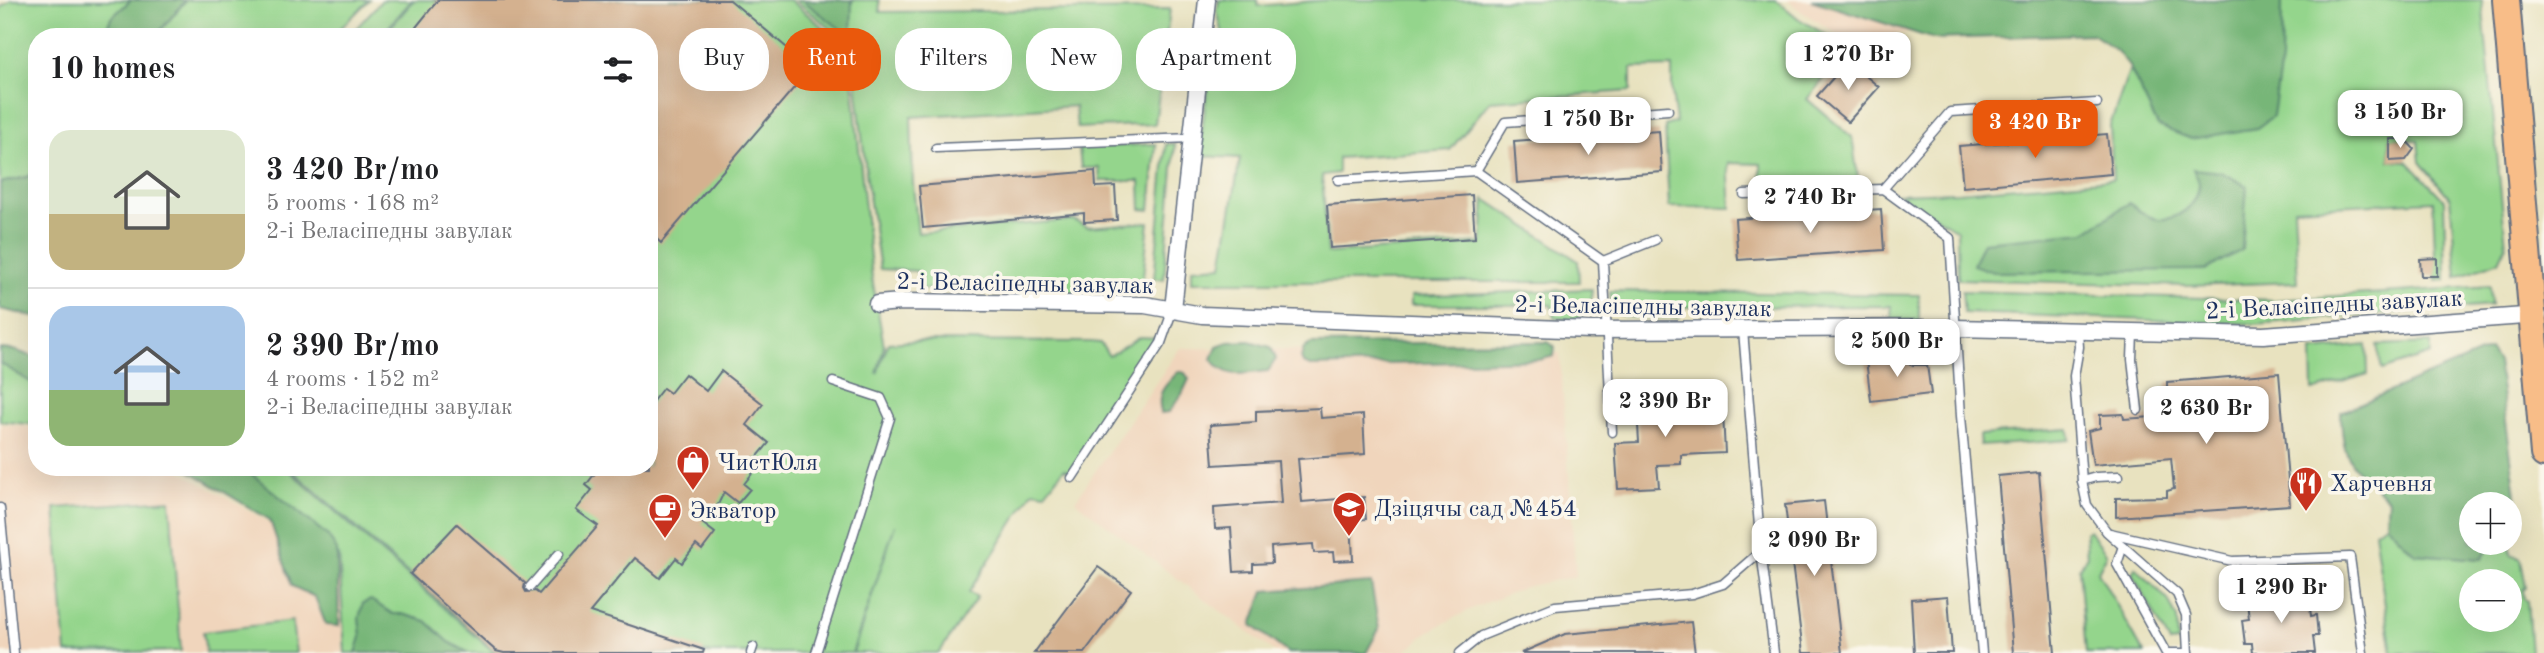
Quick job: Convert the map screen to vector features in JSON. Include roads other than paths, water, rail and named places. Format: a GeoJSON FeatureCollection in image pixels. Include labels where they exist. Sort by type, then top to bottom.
{"type":"FeatureCollection","features":[{"type":"Feature","properties":{"kind":"main road"},"geometry":{"type":"LineString","coordinates":[[2506,0],[2538,315],[2544,454]]}},
{"type":"Feature","properties":{"kind":"street","name":"2-і Веласіпедны завулак"},"geometry":{"type":"LineString","coordinates":[[1173,309],[1207,0]]}},
{"type":"Feature","properties":{"kind":"street","name":"2-і Веласіпедны завулак"},"geometry":{"type":"LineString","coordinates":[[877,304],[1145,305],[1202,315],[1607,331],[1954,328],[2263,335],[2538,315]]}},
{"type":"Feature","properties":{"kind":"lane"},"geometry":{"type":"LineString","coordinates":[[1883,188],[1951,112],[2097,103]]}},
{"type":"Feature","properties":{"kind":"lane"},"geometry":{"type":"LineString","coordinates":[[1476,171],[1505,122],[1668,110]]}},
{"type":"Feature","properties":{"kind":"lane"},"geometry":{"type":"LineString","coordinates":[[936,148],[1191,138]]}},
{"type":"Feature","properties":{"kind":"lane"},"geometry":{"type":"LineString","coordinates":[[1338,180],[1476,171],[1603,261]]}},
{"type":"Feature","properties":{"kind":"lane"},"geometry":{"type":"LineString","coordinates":[[1744,194],[1883,188],[1950,238],[1954,328],[1982,653]]}},
{"type":"Feature","properties":{"kind":"lane"},"geometry":{"type":"LineString","coordinates":[[1603,261],[1655,240]]}},
{"type":"Feature","properties":{"kind":"lane"},"geometry":{"type":"LineString","coordinates":[[1603,261],[1612,432]]}},
{"type":"Feature","properties":{"kind":"lane"},"geometry":{"type":"LineString","coordinates":[[1072,478],[1161,343],[1173,309]]}},
{"type":"Feature","properties":{"kind":"lane"},"geometry":{"type":"LineString","coordinates":[[1743,330],[1761,551],[1774,653]]}},
{"type":"Feature","properties":{"kind":"lane"},"geometry":{"type":"LineString","coordinates":[[2078,331],[2080,346],[2074,376],[2082,481],[2087,505],[2107,532],[2123,546],[2177,594],[2186,615],[2188,653],[2165,653],[2117,564],[2123,546]]}},
{"type":"Feature","properties":{"kind":"lane"},"geometry":{"type":"LineString","coordinates":[[2133,333],[2132,359],[2138,410]]}},
{"type":"Feature","properties":{"kind":"lane"},"geometry":{"type":"LineString","coordinates":[[816,653],[890,418],[881,398],[833,382]]}},
{"type":"Feature","properties":{"kind":"lane"},"geometry":{"type":"LineString","coordinates":[[2082,481],[2096,477],[2119,477]]}},
{"type":"Feature","properties":{"kind":"lane"},"geometry":{"type":"LineString","coordinates":[[0,509],[15,653]]}},
{"type":"Feature","properties":{"kind":"lane"},"geometry":{"type":"LineString","coordinates":[[2107,532],[2232,561],[2350,557],[2363,653]]}},
{"type":"Feature","properties":{"kind":"lane"},"geometry":{"type":"LineString","coordinates":[[1460,653],[1481,636],[1555,606],[1692,594],[1723,584],[1761,551]]}},
{"type":"Feature","properties":{"kind":"lane"},"geometry":{"type":"LineString","coordinates":[[530,587],[559,554]]}},
{"type":"Feature","properties":{"kind":"place","name":"ЧистЮля"},"geometry":{"type":"Point","coordinates":[693,492]}},
{"type":"Feature","properties":{"kind":"place","name":"Харчевня"},"geometry":{"type":"Point","coordinates":[2306,513]}},
{"type":"Feature","properties":{"kind":"place","name":"Дзіцячы сад №454"},"geometry":{"type":"Point","coordinates":[1349,538]}},
{"type":"Feature","properties":{"kind":"place","name":"Экватор"},"geometry":{"type":"Point","coordinates":[665,540]}}]}
